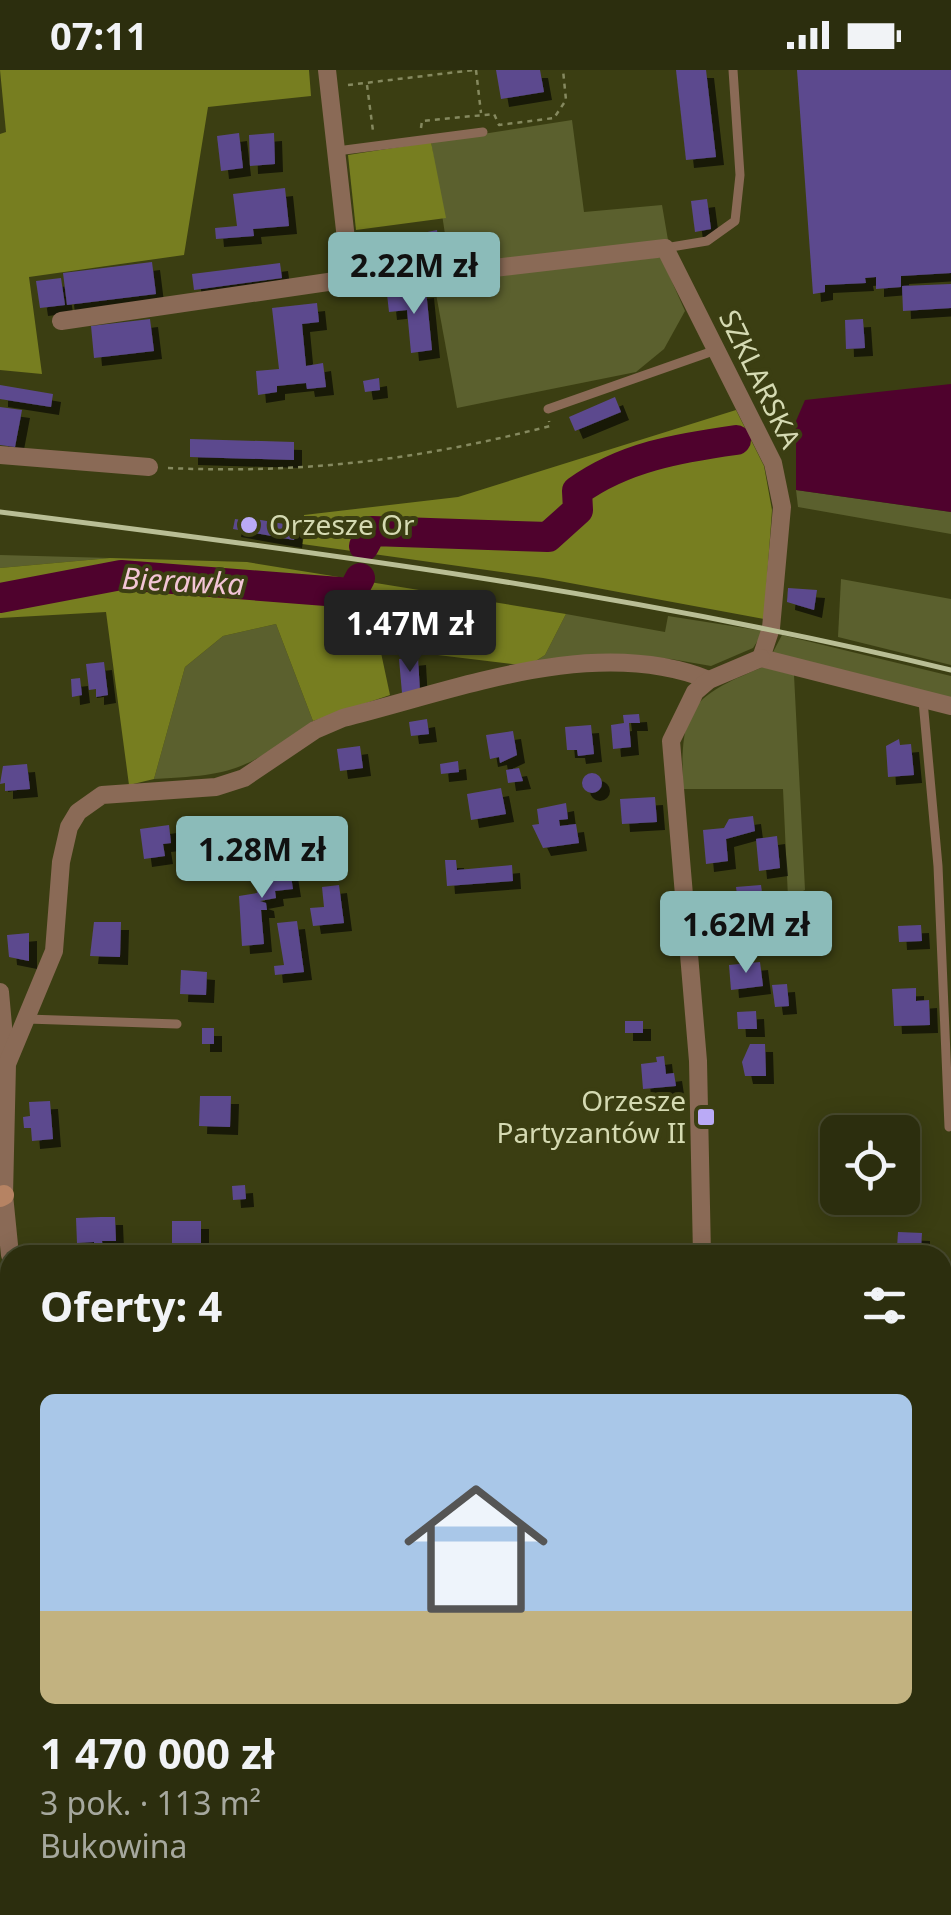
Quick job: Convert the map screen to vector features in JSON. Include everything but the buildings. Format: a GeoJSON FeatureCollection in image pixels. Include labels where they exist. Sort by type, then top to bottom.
{"type":"FeatureCollection","features":[{"type":"Feature","properties":{"kind":"street"},"geometry":{"type":"LineString","coordinates":[[332,78],[348,256],[362,277]]}},
{"type":"Feature","properties":{"kind":"street"},"geometry":{"type":"LineString","coordinates":[[61,321],[362,277],[383,280],[666,248]]}},
{"type":"Feature","properties":{"kind":"street","name":"SZKLARSKA"},"geometry":{"type":"LineString","coordinates":[[666,248],[773,463],[782,508],[771,628],[761,658]]}},
{"type":"Feature","properties":{"kind":"street"},"geometry":{"type":"LineString","coordinates":[[0,455],[149,467]]}},
{"type":"Feature","properties":{"kind":"street"},"geometry":{"type":"LineString","coordinates":[[702,1245],[698,1061],[670,760],[672,740],[684,708],[709,680],[761,658],[951,706]]}},
{"type":"Feature","properties":{"kind":"street"},"geometry":{"type":"LineString","coordinates":[[7,1064],[54,951],[61,862],[70,827],[78,812],[102,795],[216,788],[264,768],[315,730],[343,718],[537,670],[617,663],[687,671],[709,680]]}},
{"type":"Feature","properties":{"kind":"street"},"geometry":{"type":"LineString","coordinates":[[0,992],[7,1064],[2,1196],[9,1245]]}},
{"type":"Feature","properties":{"kind":"lane"},"geometry":{"type":"LineString","coordinates":[[666,248],[707,242],[735,221],[740,175],[733,70]]}},
{"type":"Feature","properties":{"kind":"lane"},"geometry":{"type":"LineString","coordinates":[[337,151],[483,132]]}},
{"type":"Feature","properties":{"kind":"lane"},"geometry":{"type":"LineString","coordinates":[[548,409],[716,350]]}},
{"type":"Feature","properties":{"kind":"lane"},"geometry":{"type":"LineString","coordinates":[[923,698],[938,866],[948,1127]]}},
{"type":"Feature","properties":{"kind":"lane"},"geometry":{"type":"LineString","coordinates":[[27,1019],[176,1024]]}},
{"type":"Feature","properties":{"kind":"path"},"geometry":{"type":"LineString","coordinates":[[332,78],[366,83],[475,70],[481,115]]}},
{"type":"Feature","properties":{"kind":"path"},"geometry":{"type":"LineString","coordinates":[[366,83],[374,140]]}},
{"type":"Feature","properties":{"kind":"path"},"geometry":{"type":"LineString","coordinates":[[149,467],[306,470],[427,456],[550,426],[548,409]]}},
{"type":"Feature","properties":{"kind":"green space"},"geometry":{"type":"Polygon","coordinates":[[[0,70],[309,70],[311,96],[208,107],[184,255],[29,277],[42,374],[0,370],[0,134],[6,132],[0,70]]]}},
{"type":"Feature","properties":{"kind":"green space"},"geometry":{"type":"Polygon","coordinates":[[[572,120],[584,212],[662,205],[668,240],[450,267],[431,142],[572,120]]]}},
{"type":"Feature","properties":{"kind":"green space"},"geometry":{"type":"Polygon","coordinates":[[[431,142],[446,218],[356,230],[348,155],[431,142]]]}},
{"type":"Feature","properties":{"kind":"green space"},"geometry":{"type":"Polygon","coordinates":[[[661,257],[685,311],[664,349],[636,372],[457,408],[434,283],[661,257]]]}},
{"type":"Feature","properties":{"kind":"green space"},"geometry":{"type":"Polygon","coordinates":[[[736,410],[764,466],[772,510],[764,619],[543,578],[302,544],[304,515],[458,497],[736,410]]]}},
{"type":"Feature","properties":{"kind":"green space"},"geometry":{"type":"Polygon","coordinates":[[[796,490],[951,512],[951,534],[798,507],[796,490]]]}},
{"type":"Feature","properties":{"kind":"green space"},"geometry":{"type":"Polygon","coordinates":[[[0,555],[110,558],[0,568],[0,555]]]}},
{"type":"Feature","properties":{"kind":"green space"},"geometry":{"type":"Polygon","coordinates":[[[110,558],[247,562],[566,614],[545,655],[528,666],[380,648],[390,695],[313,721],[276,624],[223,636],[185,667],[154,779],[129,785],[106,612],[0,618],[0,568],[110,558]]]}},
{"type":"Feature","properties":{"kind":"green space"},"geometry":{"type":"Polygon","coordinates":[[[841,579],[951,599],[951,665],[838,637],[841,579]]]}},
{"type":"Feature","properties":{"kind":"green space"},"geometry":{"type":"Polygon","coordinates":[[[566,614],[665,632],[668,616],[764,631],[753,648],[711,666],[671,659],[609,656],[528,666],[545,655],[566,614]]]}},
{"type":"Feature","properties":{"kind":"green space"},"geometry":{"type":"Polygon","coordinates":[[[276,624],[313,721],[272,750],[240,766],[204,775],[154,779],[185,667],[223,636],[276,624]]]}},
{"type":"Feature","properties":{"kind":"green space"},"geometry":{"type":"Polygon","coordinates":[[[782,635],[951,676],[951,701],[772,654],[782,635]]]}},
{"type":"Feature","properties":{"kind":"green space"},"geometry":{"type":"Polygon","coordinates":[[[763,667],[794,675],[805,890],[788,898],[783,789],[683,789],[684,740],[694,709],[719,687],[763,667]]]}},
{"type":"Feature","properties":{"kind":"shaded area"},"geometry":{"type":"Polygon","coordinates":[[[951,384],[951,512],[796,490],[796,421],[805,400],[951,384]]]}},
{"type":"Feature","properties":{"kind":"waterway","name":"Bierawka"},"geometry":{"type":"LineString","coordinates":[[364,546],[372,531],[548,537],[578,510],[577,491],[595,479],[653,456],[736,440]]}},
{"type":"Feature","properties":{"kind":"waterway","name":"Bierawka"},"geometry":{"type":"LineString","coordinates":[[0,598],[121,575],[352,593],[360,578]]}},
{"type":"Feature","properties":{"kind":"railway"},"geometry":{"type":"LineString","coordinates":[[0,512],[359,560],[597,597],[951,670]]}},
{"type":"Feature","properties":{"kind":"place","name":"Orzesze Or"},"geometry":{"type":"Point","coordinates":[249,525]}},
{"type":"Feature","properties":{"kind":"place","name":"Orzesze Partyzantów II"},"geometry":{"type":"Point","coordinates":[706,1117]}}]}
